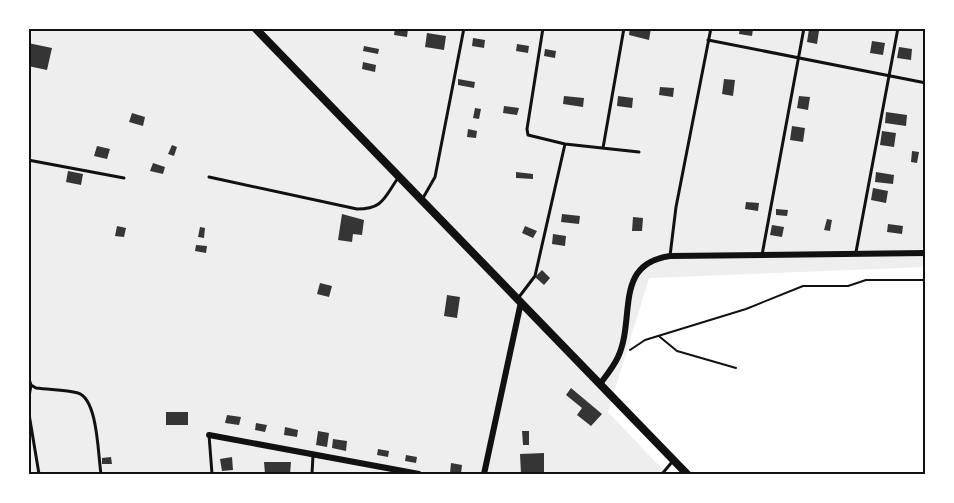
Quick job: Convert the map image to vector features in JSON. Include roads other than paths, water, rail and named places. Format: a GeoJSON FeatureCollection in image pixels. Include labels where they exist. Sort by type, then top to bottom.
{"type":"FeatureCollection","features":[{"type":"Feature","properties":{"kind":"street"},"geometry":{"type":"LineString","coordinates":[[255,28],[687,474]]}},
{"type":"Feature","properties":{"kind":"street"},"geometry":{"type":"LineString","coordinates":[[600,384],[618,356],[632,284],[639,269],[653,258],[926,253]]}},
{"type":"Feature","properties":{"kind":"street"},"geometry":{"type":"LineString","coordinates":[[484,474],[520,300]]}},
{"type":"Feature","properties":{"kind":"street"},"geometry":{"type":"LineString","coordinates":[[208,435],[418,474]]}},
{"type":"Feature","properties":{"kind":"lane"},"geometry":{"type":"LineString","coordinates":[[422,200],[435,177],[464,28]]}},
{"type":"Feature","properties":{"kind":"lane"},"geometry":{"type":"LineString","coordinates":[[543,28],[527,129],[528,135],[565,144],[639,152]]}},
{"type":"Feature","properties":{"kind":"lane"},"geometry":{"type":"LineString","coordinates":[[603,148],[624,28]]}},
{"type":"Feature","properties":{"kind":"lane"},"geometry":{"type":"LineString","coordinates":[[670,256],[676,207],[711,28]]}},
{"type":"Feature","properties":{"kind":"lane"},"geometry":{"type":"LineString","coordinates":[[762,255],[804,28]]}},
{"type":"Feature","properties":{"kind":"lane"},"geometry":{"type":"LineString","coordinates":[[855,254],[898,28]]}},
{"type":"Feature","properties":{"kind":"lane"},"geometry":{"type":"LineString","coordinates":[[708,40],[926,83]]}},
{"type":"Feature","properties":{"kind":"lane"},"geometry":{"type":"LineString","coordinates":[[520,300],[535,276],[565,144]]}},
{"type":"Feature","properties":{"kind":"lane"},"geometry":{"type":"LineString","coordinates":[[28,160],[124,178]]}},
{"type":"Feature","properties":{"kind":"lane"},"geometry":{"type":"LineString","coordinates":[[209,177],[357,209],[373,209],[380,204],[399,177]]}},
{"type":"Feature","properties":{"kind":"lane"},"geometry":{"type":"LineString","coordinates":[[28,376],[31,385],[28,406],[39,474]]}},
{"type":"Feature","properties":{"kind":"lane"},"geometry":{"type":"LineString","coordinates":[[31,385],[79,393],[86,398],[93,410],[101,474]]}},
{"type":"Feature","properties":{"kind":"lane"},"geometry":{"type":"LineString","coordinates":[[208,435],[212,474]]}},
{"type":"Feature","properties":{"kind":"lane"},"geometry":{"type":"LineString","coordinates":[[312,474],[313,455]]}},
{"type":"Feature","properties":{"kind":"lane"},"geometry":{"type":"LineString","coordinates":[[662,474],[673,460]]}}]}
